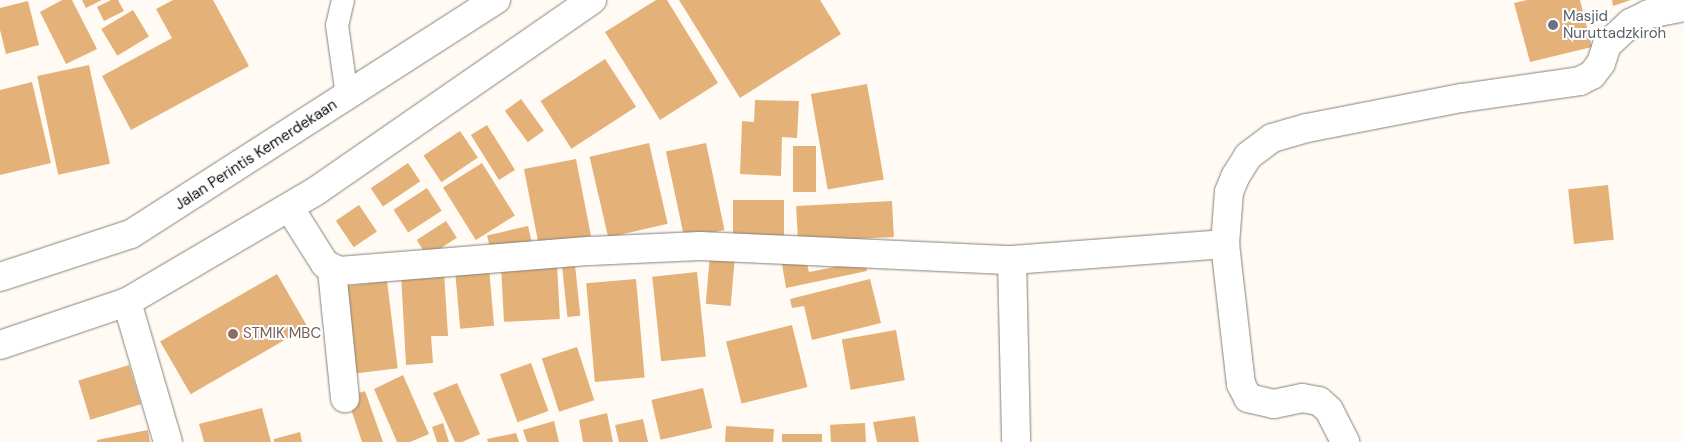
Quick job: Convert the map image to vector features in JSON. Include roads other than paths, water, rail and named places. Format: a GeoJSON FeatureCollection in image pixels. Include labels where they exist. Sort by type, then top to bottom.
{"type":"FeatureCollection","features":[{"type":"Feature","properties":{"kind":"main road","name":"Jalan Perintis Kemerdekaan"},"geometry":{"type":"LineString","coordinates":[[0,277],[131,234],[496,0]]}},
{"type":"Feature","properties":{"kind":"main road"},"geometry":{"type":"LineString","coordinates":[[0,345],[127,302],[289,207],[592,0]]}},
{"type":"Feature","properties":{"kind":"main road"},"geometry":{"type":"LineString","coordinates":[[1345,442],[1329,410],[1319,401],[1302,398],[1274,404],[1248,398],[1241,384],[1225,244],[1230,192],[1235,177],[1248,156],[1272,138],[1307,128],[1462,98],[1580,80],[1592,75],[1601,63],[1607,45],[1631,23],[1649,14],[1684,7]]}},
{"type":"Feature","properties":{"kind":"main road"},"geometry":{"type":"LineString","coordinates":[[289,207],[332,270],[345,398]]}},
{"type":"Feature","properties":{"kind":"main road"},"geometry":{"type":"LineString","coordinates":[[332,270],[347,272],[590,250],[700,246],[1012,260],[1225,244]]}},
{"type":"Feature","properties":{"kind":"main road"},"geometry":{"type":"LineString","coordinates":[[1012,260],[1016,442]]}},
{"type":"Feature","properties":{"kind":"main road"},"geometry":{"type":"LineString","coordinates":[[127,302],[168,442]]}},
{"type":"Feature","properties":{"kind":"lane"},"geometry":{"type":"LineString","coordinates":[[343,0],[338,25],[347,96]]}},
{"type":"Feature","properties":{"kind":"place","name":"Masjid Nuruttadzkiroh"},"geometry":{"type":"Point","coordinates":[1553,25]}},
{"type":"Feature","properties":{"kind":"place","name":"STMIK MBC"},"geometry":{"type":"Point","coordinates":[233,334]}}]}
